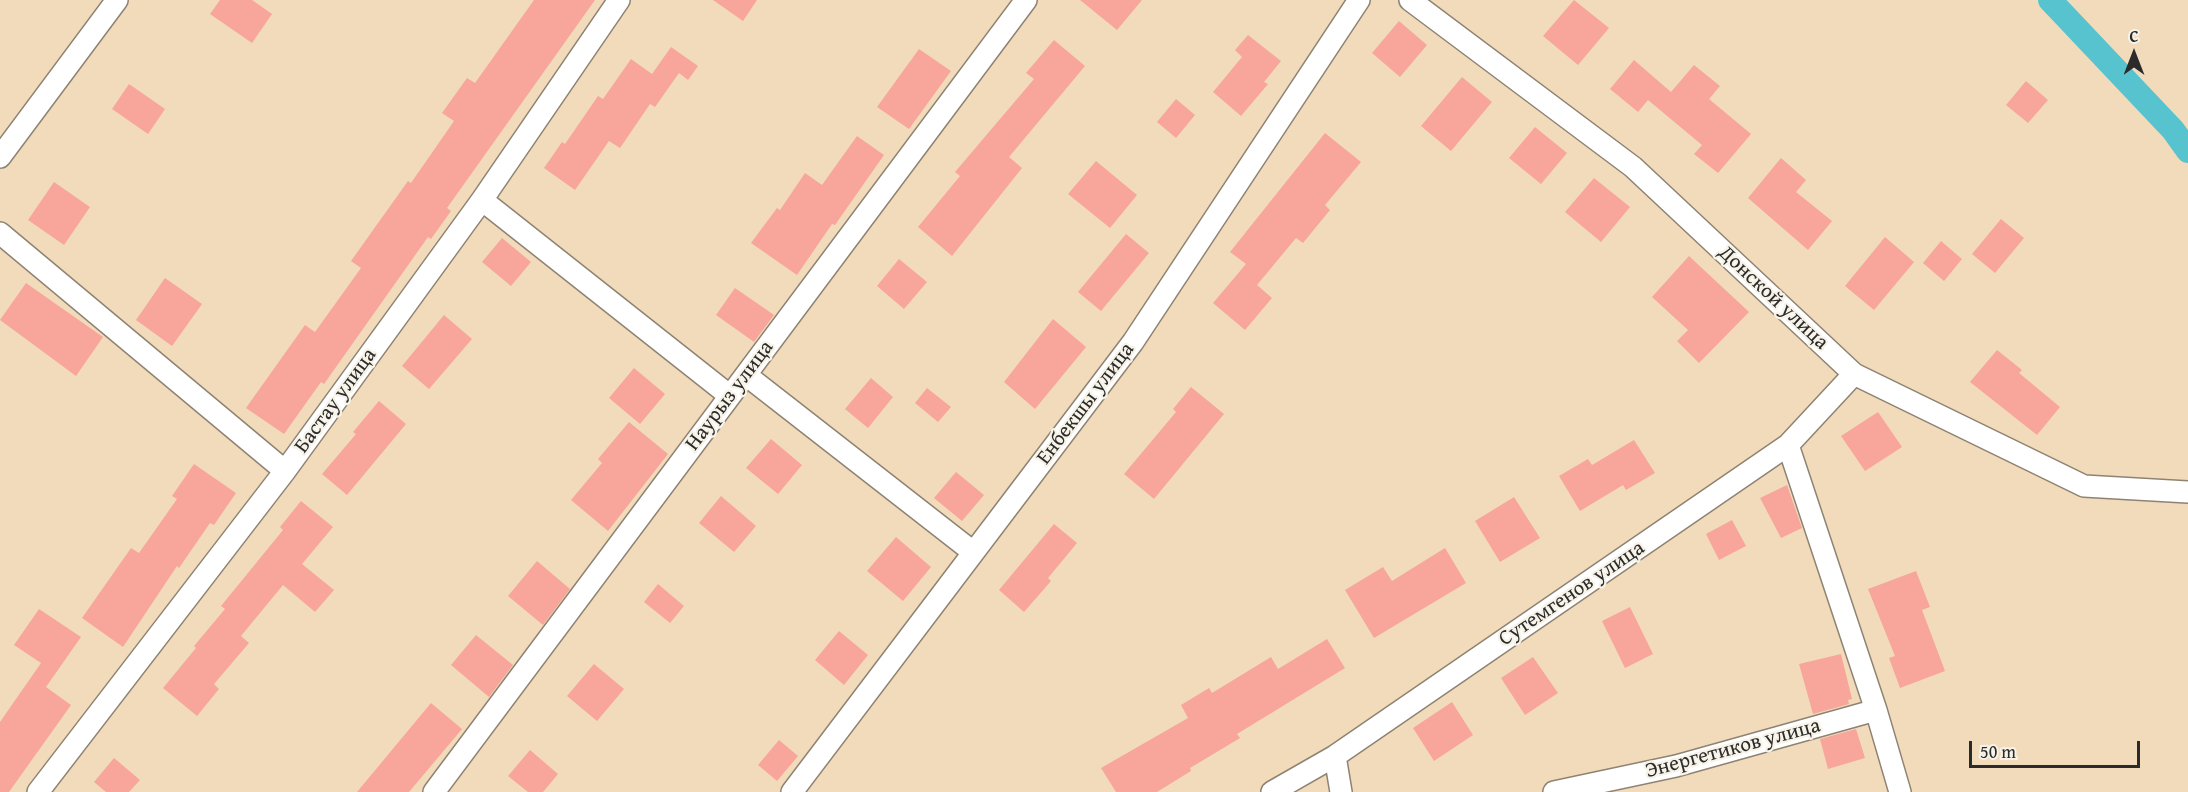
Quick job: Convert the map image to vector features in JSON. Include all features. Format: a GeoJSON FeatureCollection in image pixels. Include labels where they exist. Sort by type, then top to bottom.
{"type":"FeatureCollection","features":[{"type":"Feature","properties":{"kind":"street"},"geometry":{"type":"LineString","coordinates":[[0,157],[117,0]]}},
{"type":"Feature","properties":{"kind":"street","name":"Бастау улица"},"geometry":{"type":"LineString","coordinates":[[38,792],[285,471],[482,200],[619,0]]}},
{"type":"Feature","properties":{"kind":"street","name":"Наурыз улица"},"geometry":{"type":"LineString","coordinates":[[434,792],[1026,0]]}},
{"type":"Feature","properties":{"kind":"street","name":"Енбекшы улица"},"geometry":{"type":"LineString","coordinates":[[792,792],[1133,342],[1359,0]]}},
{"type":"Feature","properties":{"kind":"street","name":"Донской улица"},"geometry":{"type":"LineString","coordinates":[[1410,0],[1633,167],[1854,374],[2084,486],[2188,492]]}},
{"type":"Feature","properties":{"kind":"street"},"geometry":{"type":"LineString","coordinates":[[482,200],[730,396]]}},
{"type":"Feature","properties":{"kind":"street"},"geometry":{"type":"LineString","coordinates":[[0,233],[285,471]]}},
{"type":"Feature","properties":{"kind":"street","name":"Сутемгенов улица"},"geometry":{"type":"LineString","coordinates":[[1272,792],[1335,756],[1788,445],[1854,374]]}},
{"type":"Feature","properties":{"kind":"street"},"geometry":{"type":"LineString","coordinates":[[746,375],[974,552]]}},
{"type":"Feature","properties":{"kind":"street"},"geometry":{"type":"LineString","coordinates":[[1788,445],[1876,710],[1900,792]]}},
{"type":"Feature","properties":{"kind":"street","name":"Энергетиков улица"},"geometry":{"type":"LineString","coordinates":[[1554,792],[1676,766],[1876,710]]}},
{"type":"Feature","properties":{"kind":"street"},"geometry":{"type":"LineString","coordinates":[[1335,756],[1341,792]]}},
{"type":"Feature","properties":{"kind":"building"},"geometry":{"type":"Polygon","coordinates":[[[220,0],[252,0],[272,14],[252,43],[210,14],[220,0]]]}},
{"type":"Feature","properties":{"kind":"building"},"geometry":{"type":"Polygon","coordinates":[[[534,0],[595,0],[447,208],[451,211],[431,239],[428,237],[324,384],[321,382],[284,434],[246,408],[305,325],[315,332],[361,268],[351,261],[408,181],[411,183],[454,121],[442,113],[467,78],[475,83],[534,0]]]}},
{"type":"Feature","properties":{"kind":"building"},"geometry":{"type":"Polygon","coordinates":[[[713,0],[757,0],[743,21],[713,0]]]}},
{"type":"Feature","properties":{"kind":"building"},"geometry":{"type":"Polygon","coordinates":[[[1080,0],[1142,0],[1117,30],[1080,0]]]}},
{"type":"Feature","properties":{"kind":"building"},"geometry":{"type":"Polygon","coordinates":[[[1574,0],[1609,28],[1578,65],[1543,36],[1574,0]]]}},
{"type":"Feature","properties":{"kind":"building"},"geometry":{"type":"Polygon","coordinates":[[[1399,21],[1427,45],[1400,77],[1372,53],[1399,21]]]}},
{"type":"Feature","properties":{"kind":"building"},"geometry":{"type":"Polygon","coordinates":[[[1248,35],[1281,61],[1264,82],[1268,84],[1241,116],[1213,92],[1242,57],[1235,50],[1248,35]]]}},
{"type":"Feature","properties":{"kind":"building"},"geometry":{"type":"Polygon","coordinates":[[[1054,40],[1085,66],[1009,157],[1022,168],[952,256],[918,227],[960,176],[955,172],[1034,79],[1026,73],[1054,40]]]}},
{"type":"Feature","properties":{"kind":"building"},"geometry":{"type":"Polygon","coordinates":[[[671,47],[698,66],[688,80],[679,73],[655,107],[650,104],[620,148],[609,141],[575,190],[544,168],[562,142],[565,144],[598,96],[603,99],[631,59],[652,74],[671,47]]]}},
{"type":"Feature","properties":{"kind":"building"},"geometry":{"type":"Polygon","coordinates":[[[919,49],[951,71],[909,129],[877,107],[919,49]]]}},
{"type":"Feature","properties":{"kind":"building"},"geometry":{"type":"Polygon","coordinates":[[[1634,60],[1671,92],[1694,65],[1720,86],[1709,99],[1751,134],[1718,173],[1694,154],[1702,145],[1648,100],[1638,112],[1610,89],[1634,60]]]}},
{"type":"Feature","properties":{"kind":"building"},"geometry":{"type":"Polygon","coordinates":[[[1462,77],[1492,102],[1451,151],[1421,126],[1462,77]]]}},
{"type":"Feature","properties":{"kind":"building"},"geometry":{"type":"Polygon","coordinates":[[[2026,81],[2048,100],[2028,123],[2006,105],[2026,81]]]}},
{"type":"Feature","properties":{"kind":"building"},"geometry":{"type":"Polygon","coordinates":[[[129,84],[165,109],[148,134],[112,109],[129,84]]]}},
{"type":"Feature","properties":{"kind":"building"},"geometry":{"type":"Polygon","coordinates":[[[1176,99],[1195,115],[1176,138],[1157,122],[1176,99]]]}},
{"type":"Feature","properties":{"kind":"building"},"geometry":{"type":"Polygon","coordinates":[[[1535,127],[1567,153],[1541,184],[1509,158],[1535,127]]]}},
{"type":"Feature","properties":{"kind":"building"},"geometry":{"type":"Polygon","coordinates":[[[1325,133],[1361,162],[1325,205],[1330,210],[1303,243],[1296,238],[1257,285],[1272,298],[1245,330],[1213,303],[1246,264],[1230,252],[1325,133]]]}},
{"type":"Feature","properties":{"kind":"building"},"geometry":{"type":"Polygon","coordinates":[[[857,136],[884,155],[797,275],[751,243],[777,208],[780,210],[805,173],[822,185],[857,136]]]}},
{"type":"Feature","properties":{"kind":"building"},"geometry":{"type":"Polygon","coordinates":[[[1781,158],[1806,180],[1796,192],[1832,221],[1808,250],[1748,198],[1781,158]]]}},
{"type":"Feature","properties":{"kind":"building"},"geometry":{"type":"Polygon","coordinates":[[[1096,161],[1137,195],[1110,228],[1068,194],[1096,161]]]}},
{"type":"Feature","properties":{"kind":"building"},"geometry":{"type":"Polygon","coordinates":[[[1594,178],[1630,207],[1601,242],[1565,212],[1594,178]]]}},
{"type":"Feature","properties":{"kind":"building"},"geometry":{"type":"Polygon","coordinates":[[[54,182],[90,207],[64,245],[28,220],[54,182]]]}},
{"type":"Feature","properties":{"kind":"building"},"geometry":{"type":"Polygon","coordinates":[[[2001,219],[2024,238],[1995,273],[1972,254],[2001,219]]]}},
{"type":"Feature","properties":{"kind":"building"},"geometry":{"type":"Polygon","coordinates":[[[1126,234],[1149,253],[1101,311],[1078,292],[1126,234]]]}},
{"type":"Feature","properties":{"kind":"building"},"geometry":{"type":"Polygon","coordinates":[[[1885,237],[1914,262],[1874,310],[1845,286],[1885,237]]]}},
{"type":"Feature","properties":{"kind":"building"},"geometry":{"type":"Polygon","coordinates":[[[502,238],[531,262],[511,286],[482,262],[502,238]]]}},
{"type":"Feature","properties":{"kind":"building"},"geometry":{"type":"Polygon","coordinates":[[[1941,241],[1962,259],[1944,281],[1923,263],[1941,241]]]}},
{"type":"Feature","properties":{"kind":"building"},"geometry":{"type":"Polygon","coordinates":[[[1689,256],[1749,312],[1699,363],[1677,341],[1688,330],[1652,297],[1689,256]]]}},
{"type":"Feature","properties":{"kind":"building"},"geometry":{"type":"Polygon","coordinates":[[[899,259],[927,282],[904,309],[877,286],[899,259]]]}},
{"type":"Feature","properties":{"kind":"building"},"geometry":{"type":"Polygon","coordinates":[[[165,278],[202,304],[172,346],[136,320],[165,278]]]}},
{"type":"Feature","properties":{"kind":"building"},"geometry":{"type":"Polygon","coordinates":[[[26,283],[103,337],[76,376],[0,320],[26,283]]]}},
{"type":"Feature","properties":{"kind":"building"},"geometry":{"type":"Polygon","coordinates":[[[735,288],[774,315],[754,342],[716,315],[735,288]]]}},
{"type":"Feature","properties":{"kind":"building"},"geometry":{"type":"Polygon","coordinates":[[[444,315],[472,339],[429,389],[402,366],[444,315]]]}},
{"type":"Feature","properties":{"kind":"building"},"geometry":{"type":"Polygon","coordinates":[[[1053,319],[1086,347],[1035,409],[1004,382],[1053,319]]]}},
{"type":"Feature","properties":{"kind":"building"},"geometry":{"type":"Polygon","coordinates":[[[1997,350],[2022,370],[2019,373],[2060,407],[2037,435],[1970,382],[1997,350]]]}},
{"type":"Feature","properties":{"kind":"building"},"geometry":{"type":"Polygon","coordinates":[[[634,368],[665,394],[640,424],[609,398],[634,368]]]}},
{"type":"Feature","properties":{"kind":"building"},"geometry":{"type":"Polygon","coordinates":[[[871,378],[893,397],[868,428],[845,409],[871,378]]]}},
{"type":"Feature","properties":{"kind":"building"},"geometry":{"type":"Polygon","coordinates":[[[1191,387],[1224,414],[1154,499],[1124,474],[1176,412],[1173,409],[1191,387]]]}},
{"type":"Feature","properties":{"kind":"building"},"geometry":{"type":"Polygon","coordinates":[[[927,388],[951,407],[938,422],[915,403],[927,388]]]}},
{"type":"Feature","properties":{"kind":"building"},"geometry":{"type":"Polygon","coordinates":[[[379,401],[406,424],[347,495],[322,474],[356,434],[353,432],[379,401]]]}},
{"type":"Feature","properties":{"kind":"building"},"geometry":{"type":"Polygon","coordinates":[[[1878,412],[1902,447],[1865,471],[1841,436],[1878,412]]]}},
{"type":"Feature","properties":{"kind":"building"},"geometry":{"type":"Polygon","coordinates":[[[629,422],[668,454],[608,531],[571,500],[602,463],[598,459],[629,422]]]}},
{"type":"Feature","properties":{"kind":"building"},"geometry":{"type":"Polygon","coordinates":[[[771,439],[802,465],[778,494],[746,468],[771,439]]]}},
{"type":"Feature","properties":{"kind":"building"},"geometry":{"type":"Polygon","coordinates":[[[1634,440],[1655,473],[1626,490],[1623,485],[1580,511],[1559,476],[1588,459],[1592,465],[1634,440]]]}},
{"type":"Feature","properties":{"kind":"building"},"geometry":{"type":"Polygon","coordinates":[[[194,464],[236,493],[214,525],[210,523],[179,568],[177,566],[123,647],[82,618],[131,548],[139,553],[177,499],[172,496],[194,464]]]}},
{"type":"Feature","properties":{"kind":"building"},"geometry":{"type":"Polygon","coordinates":[[[956,472],[984,495],[962,521],[934,498],[956,472]]]}},
{"type":"Feature","properties":{"kind":"building"},"geometry":{"type":"Polygon","coordinates":[[[1787,485],[1802,528],[1781,538],[1760,498],[1787,485]]]}},
{"type":"Feature","properties":{"kind":"building"},"geometry":{"type":"Polygon","coordinates":[[[721,496],[756,526],[734,552],[699,523],[721,496]]]}},
{"type":"Feature","properties":{"kind":"building"},"geometry":{"type":"Polygon","coordinates":[[[1514,497],[1540,538],[1500,562],[1475,521],[1514,497]]]}},
{"type":"Feature","properties":{"kind":"building"},"geometry":{"type":"Polygon","coordinates":[[[301,501],[333,527],[302,564],[334,590],[315,612],[283,585],[241,636],[249,643],[214,684],[219,689],[197,716],[163,688],[225,609],[221,606],[283,530],[280,527],[301,501]]]}},
{"type":"Feature","properties":{"kind":"building"},"geometry":{"type":"Polygon","coordinates":[[[1732,520],[1746,546],[1719,560],[1706,534],[1732,520]]]}},
{"type":"Feature","properties":{"kind":"building"},"geometry":{"type":"Polygon","coordinates":[[[1054,524],[1077,543],[1048,578],[1051,581],[1024,612],[999,590],[1054,524]]]}},
{"type":"Feature","properties":{"kind":"building"},"geometry":{"type":"Polygon","coordinates":[[[896,537],[931,567],[903,601],[867,571],[896,537]]]}},
{"type":"Feature","properties":{"kind":"building"},"geometry":{"type":"Polygon","coordinates":[[[1445,548],[1466,583],[1374,638],[1345,590],[1383,567],[1392,581],[1445,548]]]}},
{"type":"Feature","properties":{"kind":"building"},"geometry":{"type":"Polygon","coordinates":[[[537,561],[570,589],[543,625],[508,596],[537,561]]]}},
{"type":"Feature","properties":{"kind":"building"},"geometry":{"type":"Polygon","coordinates":[[[1916,571],[1930,607],[1922,610],[1945,671],[1900,688],[1889,658],[1895,656],[1868,589],[1916,571]]]}},
{"type":"Feature","properties":{"kind":"building"},"geometry":{"type":"Polygon","coordinates":[[[658,584],[684,606],[670,623],[644,602],[658,584]]]}},
{"type":"Feature","properties":{"kind":"building"},"geometry":{"type":"Polygon","coordinates":[[[1630,607],[1653,654],[1625,668],[1602,621],[1630,607]]]}},
{"type":"Feature","properties":{"kind":"building"},"geometry":{"type":"Polygon","coordinates":[[[39,609],[81,637],[46,687],[71,705],[9,792],[0,792],[0,722],[41,663],[14,645],[39,609]]]}},
{"type":"Feature","properties":{"kind":"building"},"geometry":{"type":"Polygon","coordinates":[[[839,631],[868,655],[844,685],[815,660],[839,631]]]}},
{"type":"Feature","properties":{"kind":"building"},"geometry":{"type":"Polygon","coordinates":[[[476,635],[513,665],[489,697],[451,665],[476,635]]]}},
{"type":"Feature","properties":{"kind":"building"},"geometry":{"type":"Polygon","coordinates":[[[1327,639],[1345,668],[1237,734],[1240,738],[1190,768],[1191,771],[1157,792],[1116,792],[1101,768],[1188,718],[1181,705],[1209,688],[1212,693],[1271,657],[1278,669],[1327,639]]]}},
{"type":"Feature","properties":{"kind":"building"},"geometry":{"type":"Polygon","coordinates":[[[1841,654],[1852,699],[1848,700],[1849,704],[1813,714],[1799,664],[1841,654]]]}},
{"type":"Feature","properties":{"kind":"building"},"geometry":{"type":"Polygon","coordinates":[[[1533,657],[1558,693],[1525,715],[1501,678],[1533,657]]]}},
{"type":"Feature","properties":{"kind":"building"},"geometry":{"type":"Polygon","coordinates":[[[594,664],[624,689],[597,721],[567,696],[594,664]]]}},
{"type":"Feature","properties":{"kind":"building"},"geometry":{"type":"Polygon","coordinates":[[[1452,702],[1473,735],[1434,761],[1413,728],[1452,702]]]}},
{"type":"Feature","properties":{"kind":"building"},"geometry":{"type":"Polygon","coordinates":[[[431,703],[462,729],[409,792],[357,792],[431,703]]]}},
{"type":"Feature","properties":{"kind":"building"},"geometry":{"type":"Polygon","coordinates":[[[1856,729],[1865,758],[1828,769],[1820,739],[1856,729]]]}},
{"type":"Feature","properties":{"kind":"building"},"geometry":{"type":"Polygon","coordinates":[[[779,740],[798,756],[777,781],[758,765],[779,740]]]}},
{"type":"Feature","properties":{"kind":"building"},"geometry":{"type":"Polygon","coordinates":[[[530,750],[558,774],[543,792],[528,792],[508,776],[530,750]]]}},
{"type":"Feature","properties":{"kind":"building"},"geometry":{"type":"Polygon","coordinates":[[[114,758],[140,780],[129,792],[106,792],[94,782],[114,758]]]}},
{"type":"Feature","properties":{"kind":"waterway"},"geometry":{"type":"LineString","coordinates":[[2050,0],[2173,130],[2188,151]]}}]}
